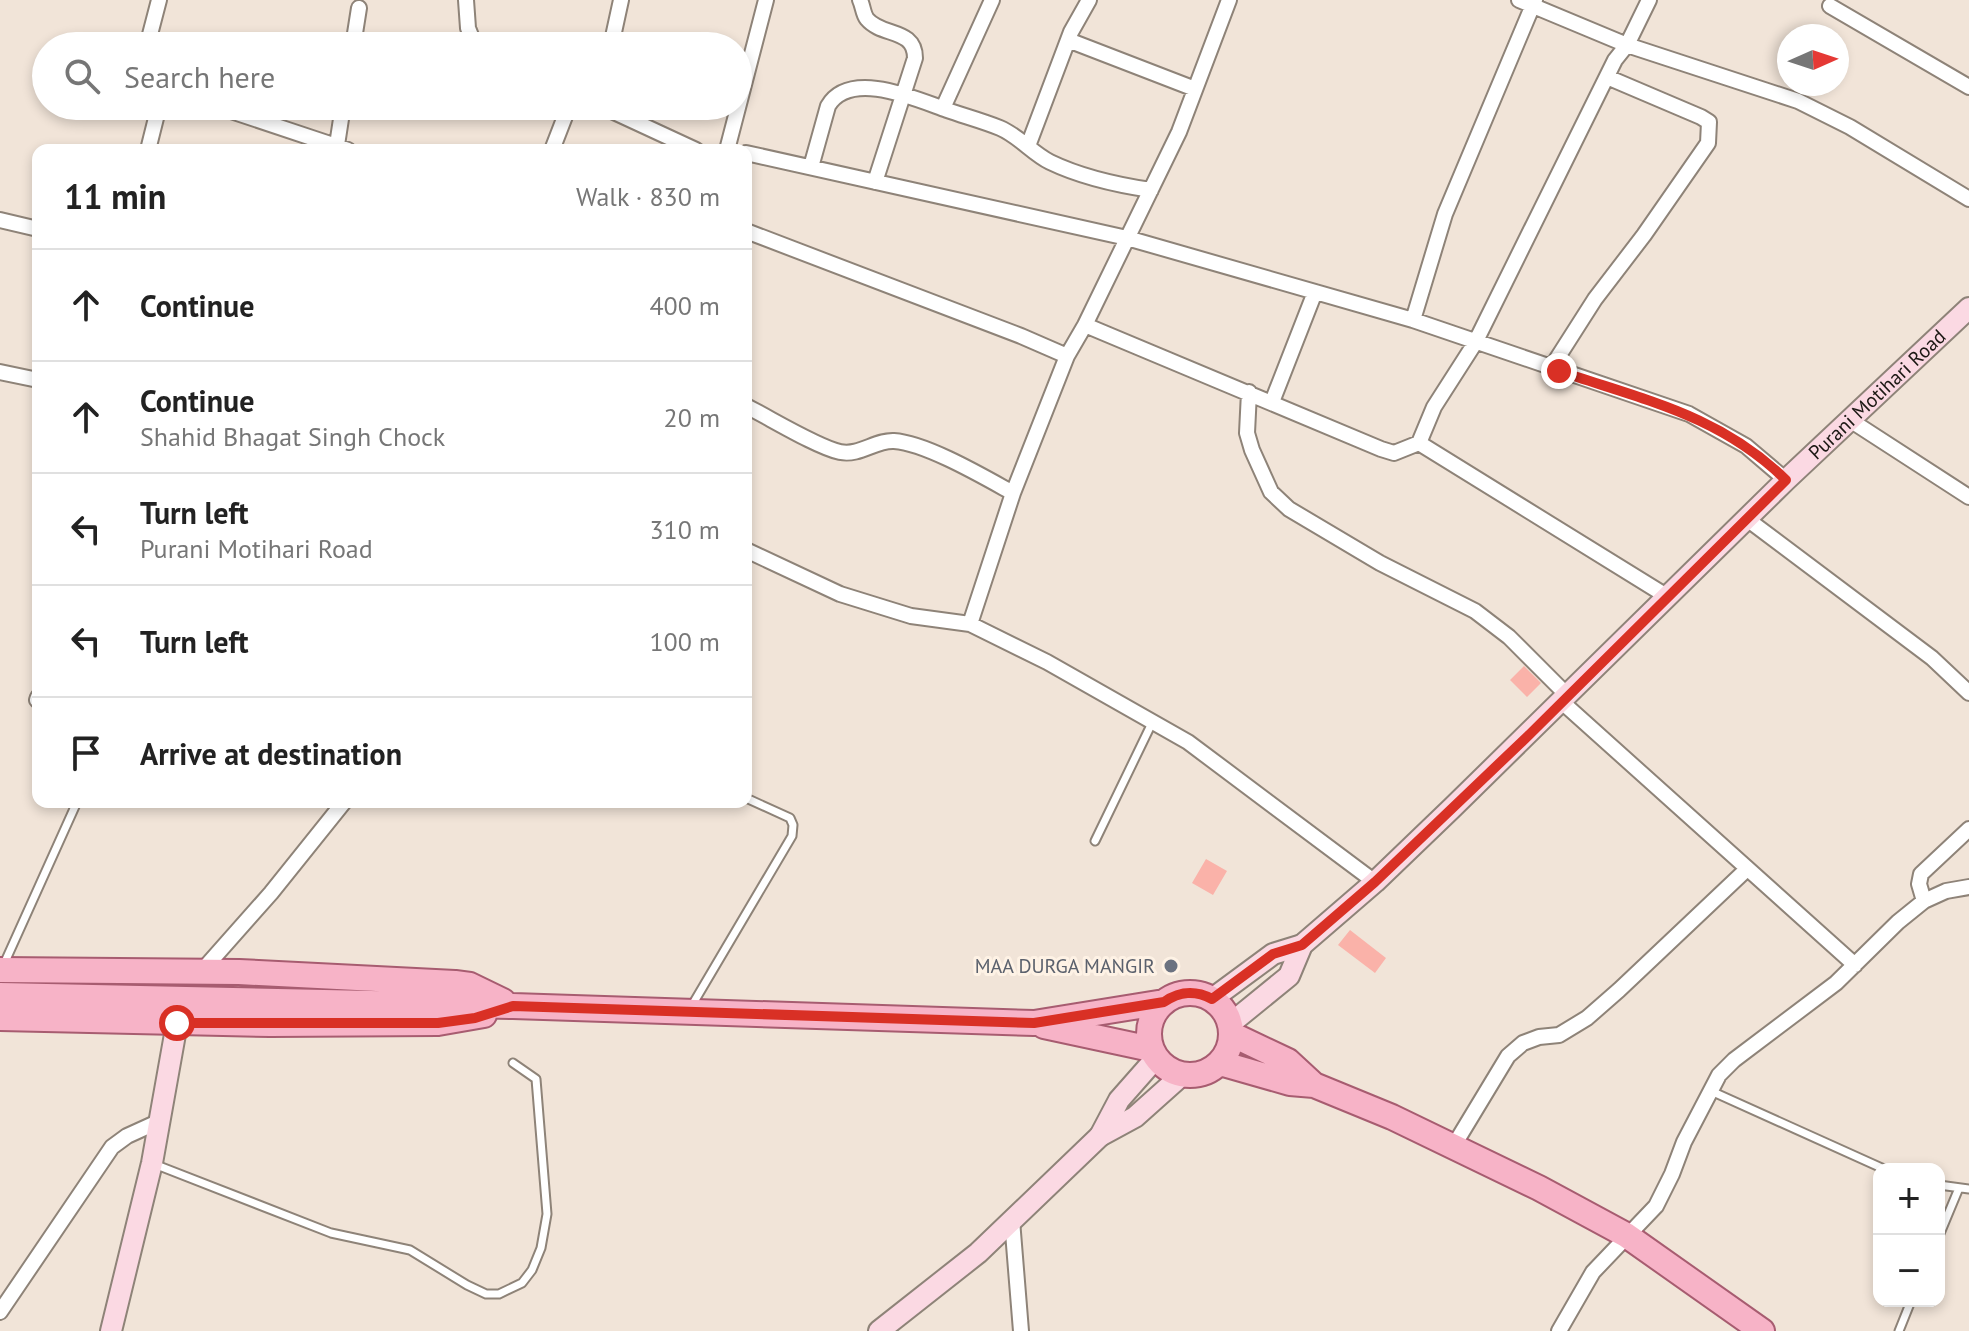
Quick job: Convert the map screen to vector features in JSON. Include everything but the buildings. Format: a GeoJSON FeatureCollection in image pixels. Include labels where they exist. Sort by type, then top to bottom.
{"type":"FeatureCollection","features":[{"type":"Feature","properties":{"kind":"main road","name":"Purani Motihari Road"},"geometry":{"type":"LineString","coordinates":[[1212,999],[1273,954],[1302,945],[1375,882],[1786,480],[1969,308]]}},
{"type":"Feature","properties":{"kind":"main road","name":"Purani Motihari Road"},"geometry":{"type":"LineString","coordinates":[[1231,1029],[1289,976],[1302,945]]}},
{"type":"Feature","properties":{"kind":"main road"},"geometry":{"type":"LineString","coordinates":[[0,970],[201,972],[455,983],[470,985],[513,1006]]}},
{"type":"Feature","properties":{"kind":"main road"},"geometry":{"type":"LineString","coordinates":[[1193,993],[1212,999],[1226,1014],[1231,1029],[1230,1045],[1220,1063],[1202,1074],[1182,1075],[1163,1066],[1154,1054],[1149,1028],[1157,1009],[1164,1002],[1173,996],[1193,993]]}},
{"type":"Feature","properties":{"kind":"main road"},"geometry":{"type":"LineString","coordinates":[[0,995],[513,1006],[1034,1023],[1164,1002]]}},
{"type":"Feature","properties":{"kind":"main road"},"geometry":{"type":"LineString","coordinates":[[0,1018],[177,1023],[438,1023],[475,1018],[513,1006]]}},
{"type":"Feature","properties":{"kind":"main road"},"geometry":{"type":"LineString","coordinates":[[111,1331],[152,1163],[177,1023]]}},
{"type":"Feature","properties":{"kind":"main road"},"geometry":{"type":"LineString","coordinates":[[1034,1023],[1154,1054]]}},
{"type":"Feature","properties":{"kind":"main road"},"geometry":{"type":"LineString","coordinates":[[1231,1029],[1288,1061],[1314,1085]]}},
{"type":"Feature","properties":{"kind":"main road"},"geometry":{"type":"LineString","coordinates":[[1100,1136],[1119,1100],[1154,1054]]}},
{"type":"Feature","properties":{"kind":"main road"},"geometry":{"type":"LineString","coordinates":[[1220,1063],[1290,1083],[1314,1085],[1392,1117],[1584,1211],[1626,1235],[1762,1331]]}},
{"type":"Feature","properties":{"kind":"main road"},"geometry":{"type":"LineString","coordinates":[[879,1331],[978,1253],[1100,1136],[1135,1117],[1182,1075]]}},
{"type":"Feature","properties":{"kind":"street"},"geometry":{"type":"LineString","coordinates":[[151,32],[159,0]]}},
{"type":"Feature","properties":{"kind":"street"},"geometry":{"type":"LineString","coordinates":[[466,0],[470,32]]}},
{"type":"Feature","properties":{"kind":"street"},"geometry":{"type":"LineString","coordinates":[[614,32],[621,0]]}},
{"type":"Feature","properties":{"kind":"street"},"geometry":{"type":"LineString","coordinates":[[752,57],[766,0]]}},
{"type":"Feature","properties":{"kind":"street"},"geometry":{"type":"LineString","coordinates":[[860,0],[869,22],[909,40],[915,48],[915,58],[875,182]]}},
{"type":"Feature","properties":{"kind":"street"},"geometry":{"type":"LineString","coordinates":[[943,108],[992,0]]}},
{"type":"Feature","properties":{"kind":"street"},"geometry":{"type":"LineString","coordinates":[[1028,146],[1068,40],[1089,0]]}},
{"type":"Feature","properties":{"kind":"street"},"geometry":{"type":"LineString","coordinates":[[970,624],[1013,493],[1067,356],[1179,132],[1229,0]]}},
{"type":"Feature","properties":{"kind":"street"},"geometry":{"type":"LineString","coordinates":[[1085,325],[1394,453],[1419,443],[1434,407],[1475,343],[1607,77],[1649,0]]}},
{"type":"Feature","properties":{"kind":"street"},"geometry":{"type":"LineString","coordinates":[[1413,320],[1445,214],[1529,2],[1627,45],[1798,101],[1850,127],[1969,199]]}},
{"type":"Feature","properties":{"kind":"street"},"geometry":{"type":"LineString","coordinates":[[1830,6],[1969,87]]}},
{"type":"Feature","properties":{"kind":"street"},"geometry":{"type":"LineString","coordinates":[[355,32],[359,8]]}},
{"type":"Feature","properties":{"kind":"street"},"geometry":{"type":"LineString","coordinates":[[1068,40],[1195,89]]}},
{"type":"Feature","properties":{"kind":"street"},"geometry":{"type":"LineString","coordinates":[[1551,368],[1595,299],[1708,143],[1710,133],[1709,122],[1701,117],[1607,77]]}},
{"type":"Feature","properties":{"kind":"street"},"geometry":{"type":"LineString","coordinates":[[811,167],[833,97],[843,91],[857,89],[903,93],[1000,128],[1048,161],[1068,169],[1113,183],[1151,190]]}},
{"type":"Feature","properties":{"kind":"street"},"geometry":{"type":"LineString","coordinates":[[150,144],[156,120]]}},
{"type":"Feature","properties":{"kind":"street"},"geometry":{"type":"LineString","coordinates":[[258,120],[330,144]]}},
{"type":"Feature","properties":{"kind":"street"},"geometry":{"type":"LineString","coordinates":[[342,144],[343,120]]}},
{"type":"Feature","properties":{"kind":"street"},"geometry":{"type":"LineString","coordinates":[[554,144],[564,120]]}},
{"type":"Feature","properties":{"kind":"street"},"geometry":{"type":"LineString","coordinates":[[629,120],[679,144]]}},
{"type":"Feature","properties":{"kind":"street"},"geometry":{"type":"LineString","coordinates":[[730,144],[736,120]]}},
{"type":"Feature","properties":{"kind":"street"},"geometry":{"type":"LineString","coordinates":[[752,154],[1127,238],[1413,320],[1704,421],[1764,459],[1786,480]]}},
{"type":"Feature","properties":{"kind":"street"},"geometry":{"type":"LineString","coordinates":[[0,220],[32,228]]}},
{"type":"Feature","properties":{"kind":"street"},"geometry":{"type":"LineString","coordinates":[[752,233],[1067,356]]}},
{"type":"Feature","properties":{"kind":"street"},"geometry":{"type":"LineString","coordinates":[[1272,402],[1315,292]]}},
{"type":"Feature","properties":{"kind":"street"},"geometry":{"type":"LineString","coordinates":[[0,372],[32,379]]}},
{"type":"Feature","properties":{"kind":"street"},"geometry":{"type":"LineString","coordinates":[[1249,392],[1247,433],[1271,492],[1289,509],[1380,563],[1475,611],[1509,637],[1565,699],[1855,965]]}},
{"type":"Feature","properties":{"kind":"street"},"geometry":{"type":"LineString","coordinates":[[752,409],[839,452],[860,452],[886,442],[903,443],[967,468],[1013,493]]}},
{"type":"Feature","properties":{"kind":"street"},"geometry":{"type":"LineString","coordinates":[[1850,420],[1969,497]]}},
{"type":"Feature","properties":{"kind":"street"},"geometry":{"type":"LineString","coordinates":[[1419,443],[1668,597]]}},
{"type":"Feature","properties":{"kind":"street"},"geometry":{"type":"LineString","coordinates":[[1747,519],[1966,683]]}},
{"type":"Feature","properties":{"kind":"street"},"geometry":{"type":"LineString","coordinates":[[752,553],[840,594],[911,616],[970,624],[1047,662],[1153,721],[1214,761],[1375,882]]}},
{"type":"Feature","properties":{"kind":"street"},"geometry":{"type":"LineString","coordinates":[[201,972],[271,893],[339,808]]}},
{"type":"Feature","properties":{"kind":"street"},"geometry":{"type":"LineString","coordinates":[[1924,901],[1919,884],[1921,874],[1969,829]]}},
{"type":"Feature","properties":{"kind":"street"},"geometry":{"type":"LineString","coordinates":[[1453,1147],[1508,1056],[1523,1043],[1559,1035],[1587,1018],[1747,869]]}},
{"type":"Feature","properties":{"kind":"street"},"geometry":{"type":"LineString","coordinates":[[1559,1331],[1593,1272],[1656,1206],[1709,1091],[1734,1060],[1836,983],[1924,901],[1946,891],[1969,887]]}},
{"type":"Feature","properties":{"kind":"street"},"geometry":{"type":"LineString","coordinates":[[0,1312],[112,1147],[127,1136],[160,1121]]}},
{"type":"Feature","properties":{"kind":"street"},"geometry":{"type":"LineString","coordinates":[[1012,1220],[1021,1331]]}},
{"type":"Feature","properties":{"kind":"lane"},"geometry":{"type":"LineString","coordinates":[[1095,841],[1153,721]]}},
{"type":"Feature","properties":{"kind":"lane"},"geometry":{"type":"LineString","coordinates":[[688,1013],[792,836],[790,818],[752,801]]}},
{"type":"Feature","properties":{"kind":"lane"},"geometry":{"type":"LineString","coordinates":[[0,970],[74,808]]}},
{"type":"Feature","properties":{"kind":"lane"},"geometry":{"type":"LineString","coordinates":[[152,1163],[331,1233],[410,1250],[467,1285],[486,1294],[499,1294],[522,1283],[532,1270],[541,1248],[547,1214],[536,1079],[513,1063]]}},
{"type":"Feature","properties":{"kind":"lane"},"geometry":{"type":"LineString","coordinates":[[1709,1091],[1873,1164]]}},
{"type":"Feature","properties":{"kind":"lane"},"geometry":{"type":"LineString","coordinates":[[1945,1186],[1969,1189]]}},
{"type":"Feature","properties":{"kind":"lane"},"geometry":{"type":"LineString","coordinates":[[1939,1235],[1959,1188]]}},
{"type":"Feature","properties":{"kind":"lane"},"geometry":{"type":"LineString","coordinates":[[1899,1331],[1909,1307]]}},
{"type":"Feature","properties":{"kind":"place","name":"MAA DURGA MANGIR"},"geometry":{"type":"Point","coordinates":[1171,966]}},
{"type":"Feature","properties":{"kind":"route"},"geometry":{"type":"LineString","coordinates":[[177,1023],[438,1023],[475,1018],[513,1006],[1034,1023],[1164,1002],[1182,993],[1212,999],[1273,954],[1302,945],[1375,882],[1530,734],[1786,480],[1746,446],[1689,414],[1559,371]]}}]}
